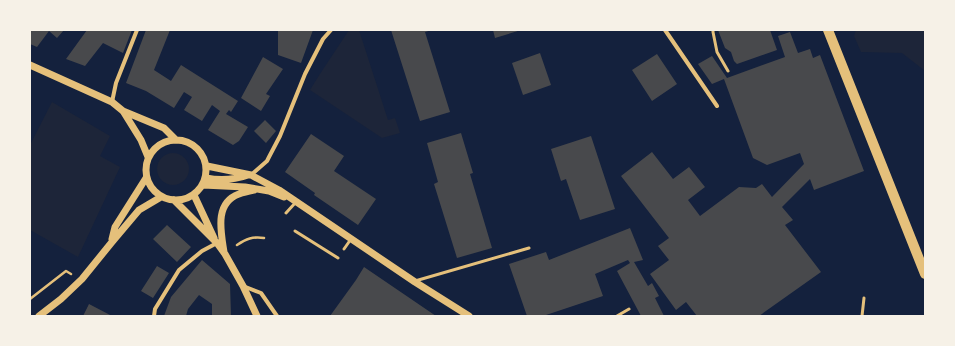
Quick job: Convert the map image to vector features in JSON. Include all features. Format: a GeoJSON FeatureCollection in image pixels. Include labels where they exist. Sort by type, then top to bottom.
{"type":"FeatureCollection","features":[{"type":"Feature","properties":{"kind":"main road"},"geometry":{"type":"LineString","coordinates":[[828,30],[925,274]]}},
{"type":"Feature","properties":{"kind":"street"},"geometry":{"type":"LineString","coordinates":[[112,102],[116,83],[136,30]]}},
{"type":"Feature","properties":{"kind":"street"},"geometry":{"type":"LineString","coordinates":[[205,182],[237,179],[251,175],[267,161],[280,136],[305,74],[323,39],[330,30]]}},
{"type":"Feature","properties":{"kind":"street"},"geometry":{"type":"LineString","coordinates":[[665,30],[717,106]]}},
{"type":"Feature","properties":{"kind":"street"},"geometry":{"type":"LineString","coordinates":[[30,65],[112,102],[123,111],[164,128],[176,140]]}},
{"type":"Feature","properties":{"kind":"street"},"geometry":{"type":"LineString","coordinates":[[123,111],[141,140],[148,157]]}},
{"type":"Feature","properties":{"kind":"street"},"geometry":{"type":"LineString","coordinates":[[176,140],[190,143],[201,152],[207,166],[205,182],[194,196],[182,200],[170,200],[161,197],[151,188],[146,178],[146,168],[148,157],[155,148],[165,142],[176,140]]}},
{"type":"Feature","properties":{"kind":"street"},"geometry":{"type":"LineString","coordinates":[[207,166],[251,175],[279,190],[415,282],[469,316]]}},
{"type":"Feature","properties":{"kind":"street"},"geometry":{"type":"LineString","coordinates":[[112,242],[115,227],[146,178]]}},
{"type":"Feature","properties":{"kind":"street"},"geometry":{"type":"LineString","coordinates":[[205,182],[269,191],[296,202]]}},
{"type":"Feature","properties":{"kind":"street"},"geometry":{"type":"LineString","coordinates":[[225,254],[221,227],[222,213],[227,202],[238,194],[257,189]]}},
{"type":"Feature","properties":{"kind":"street"},"geometry":{"type":"LineString","coordinates":[[194,196],[217,243]]}},
{"type":"Feature","properties":{"kind":"street"},"geometry":{"type":"LineString","coordinates":[[39,316],[61,299],[82,279],[139,210],[161,197]]}},
{"type":"Feature","properties":{"kind":"street"},"geometry":{"type":"LineString","coordinates":[[174,200],[217,243],[225,254],[243,286],[257,316]]}},
{"type":"Feature","properties":{"kind":"street"},"geometry":{"type":"LineString","coordinates":[[154,316],[155,309],[179,270],[202,251],[217,243]]}},
{"type":"Feature","properties":{"kind":"street"},"geometry":{"type":"LineString","coordinates":[[243,286],[261,293],[277,316]]}},
{"type":"Feature","properties":{"kind":"lane"},"geometry":{"type":"LineString","coordinates":[[713,30],[712,32],[717,52],[728,71]]}},
{"type":"Feature","properties":{"kind":"lane"},"geometry":{"type":"LineString","coordinates":[[286,213],[296,202]]}},
{"type":"Feature","properties":{"kind":"lane"},"geometry":{"type":"LineString","coordinates":[[295,231],[338,258]]}},
{"type":"Feature","properties":{"kind":"lane"},"geometry":{"type":"LineString","coordinates":[[344,249],[351,239]]}},
{"type":"Feature","properties":{"kind":"lane"},"geometry":{"type":"LineString","coordinates":[[415,282],[529,248]]}},
{"type":"Feature","properties":{"kind":"lane"},"geometry":{"type":"LineString","coordinates":[[862,316],[864,298]]}},
{"type":"Feature","properties":{"kind":"lane"},"geometry":{"type":"LineString","coordinates":[[617,316],[629,309]]}},
{"type":"Feature","properties":{"kind":"path"},"geometry":{"type":"LineString","coordinates":[[236,245],[251,238],[264,238]]}},
{"type":"Feature","properties":{"kind":"path"},"geometry":{"type":"LineString","coordinates":[[30,299],[66,271],[82,279]]}},
{"type":"Feature","properties":{"kind":"shaded area"},"geometry":{"type":"Polygon","coordinates":[[[349,30],[359,30],[388,120],[395,118],[400,133],[382,138],[310,90],[349,30]]]}},
{"type":"Feature","properties":{"kind":"shaded area"},"geometry":{"type":"Polygon","coordinates":[[[856,30],[925,30],[925,71],[902,53],[861,52],[854,36],[856,30]]]}},
{"type":"Feature","properties":{"kind":"shaded area"},"geometry":{"type":"Polygon","coordinates":[[[52,102],[110,136],[100,156],[120,167],[78,257],[30,230],[30,145],[52,102]]]}},
{"type":"Feature","properties":{"kind":"shaded area"},"geometry":{"type":"Polygon","coordinates":[[[173,153],[179,154],[186,160],[189,169],[188,175],[182,182],[173,185],[167,184],[160,178],[157,169],[158,163],[164,156],[173,153]]]}},
{"type":"Feature","properties":{"kind":"building"},"geometry":{"type":"Polygon","coordinates":[[[30,30],[64,30],[57,38],[49,31],[37,47],[30,44],[30,30]]]}},
{"type":"Feature","properties":{"kind":"building"},"geometry":{"type":"Polygon","coordinates":[[[87,30],[132,30],[123,53],[103,43],[85,66],[66,59],[87,30]]]}},
{"type":"Feature","properties":{"kind":"building"},"geometry":{"type":"Polygon","coordinates":[[[146,30],[170,30],[154,70],[171,81],[181,65],[238,101],[231,112],[229,110],[226,114],[248,127],[239,141],[233,145],[208,130],[220,111],[212,105],[202,121],[184,110],[192,97],[184,92],[174,108],[146,91],[126,83],[146,30]]]}},
{"type":"Feature","properties":{"kind":"building"},"geometry":{"type":"Polygon","coordinates":[[[278,30],[313,30],[301,63],[278,55],[278,30]]]}},
{"type":"Feature","properties":{"kind":"building"},"geometry":{"type":"Polygon","coordinates":[[[391,30],[432,30],[425,32],[450,112],[420,121],[391,30]]]}},
{"type":"Feature","properties":{"kind":"building"},"geometry":{"type":"Polygon","coordinates":[[[493,30],[521,30],[495,38],[493,30]]]}},
{"type":"Feature","properties":{"kind":"building"},"geometry":{"type":"Polygon","coordinates":[[[718,30],[770,30],[777,50],[737,64],[734,61],[731,52],[725,48],[718,30]]]}},
{"type":"Feature","properties":{"kind":"building"},"geometry":{"type":"Polygon","coordinates":[[[790,32],[798,53],[810,49],[813,58],[820,55],[864,171],[814,190],[810,179],[782,207],[793,220],[785,225],[821,272],[759,316],[697,316],[686,302],[676,310],[650,274],[669,260],[658,246],[669,238],[621,176],[652,152],[673,179],[689,167],[705,187],[688,200],[700,216],[739,187],[756,188],[762,184],[772,197],[804,164],[800,153],[767,165],[753,158],[724,79],[712,84],[698,64],[712,56],[727,78],[785,57],[778,36],[790,32]]]}},
{"type":"Feature","properties":{"kind":"building"},"geometry":{"type":"Polygon","coordinates":[[[540,53],[551,85],[523,95],[512,63],[540,53]]]}},
{"type":"Feature","properties":{"kind":"building"},"geometry":{"type":"Polygon","coordinates":[[[657,54],[677,84],[652,101],[632,70],[657,54]]]}},
{"type":"Feature","properties":{"kind":"building"},"geometry":{"type":"Polygon","coordinates":[[[263,57],[283,69],[266,94],[270,96],[261,111],[241,98],[263,57]]]}},
{"type":"Feature","properties":{"kind":"building"},"geometry":{"type":"Polygon","coordinates":[[[265,120],[276,131],[266,143],[254,131],[265,120]]]}},
{"type":"Feature","properties":{"kind":"building"},"geometry":{"type":"Polygon","coordinates":[[[461,133],[473,173],[470,174],[492,248],[457,258],[434,184],[438,182],[427,143],[461,133]]]}},
{"type":"Feature","properties":{"kind":"building"},"geometry":{"type":"Polygon","coordinates":[[[311,134],[344,156],[334,171],[376,199],[358,225],[314,195],[315,193],[285,172],[311,134]]]}},
{"type":"Feature","properties":{"kind":"building"},"geometry":{"type":"Polygon","coordinates":[[[591,136],[615,209],[580,220],[566,179],[561,181],[551,149],[591,136]]]}},
{"type":"Feature","properties":{"kind":"building"},"geometry":{"type":"Polygon","coordinates":[[[167,225],[191,247],[177,262],[153,239],[167,225]]]}},
{"type":"Feature","properties":{"kind":"building"},"geometry":{"type":"Polygon","coordinates":[[[630,228],[643,260],[634,262],[648,286],[652,283],[659,296],[655,298],[664,316],[641,316],[617,271],[630,263],[628,260],[595,274],[603,296],[543,316],[527,316],[509,264],[546,252],[549,260],[630,228]]]}},
{"type":"Feature","properties":{"kind":"building"},"geometry":{"type":"Polygon","coordinates":[[[202,260],[230,284],[231,316],[212,316],[212,304],[199,295],[188,309],[186,316],[164,316],[171,297],[202,260]]]}},
{"type":"Feature","properties":{"kind":"building"},"geometry":{"type":"Polygon","coordinates":[[[157,266],[169,273],[153,298],[141,291],[157,266]]]}},
{"type":"Feature","properties":{"kind":"building"},"geometry":{"type":"Polygon","coordinates":[[[364,267],[436,316],[330,316],[364,267]]]}},
{"type":"Feature","properties":{"kind":"building"},"geometry":{"type":"Polygon","coordinates":[[[89,304],[112,316],[83,316],[89,304]]]}}]}
